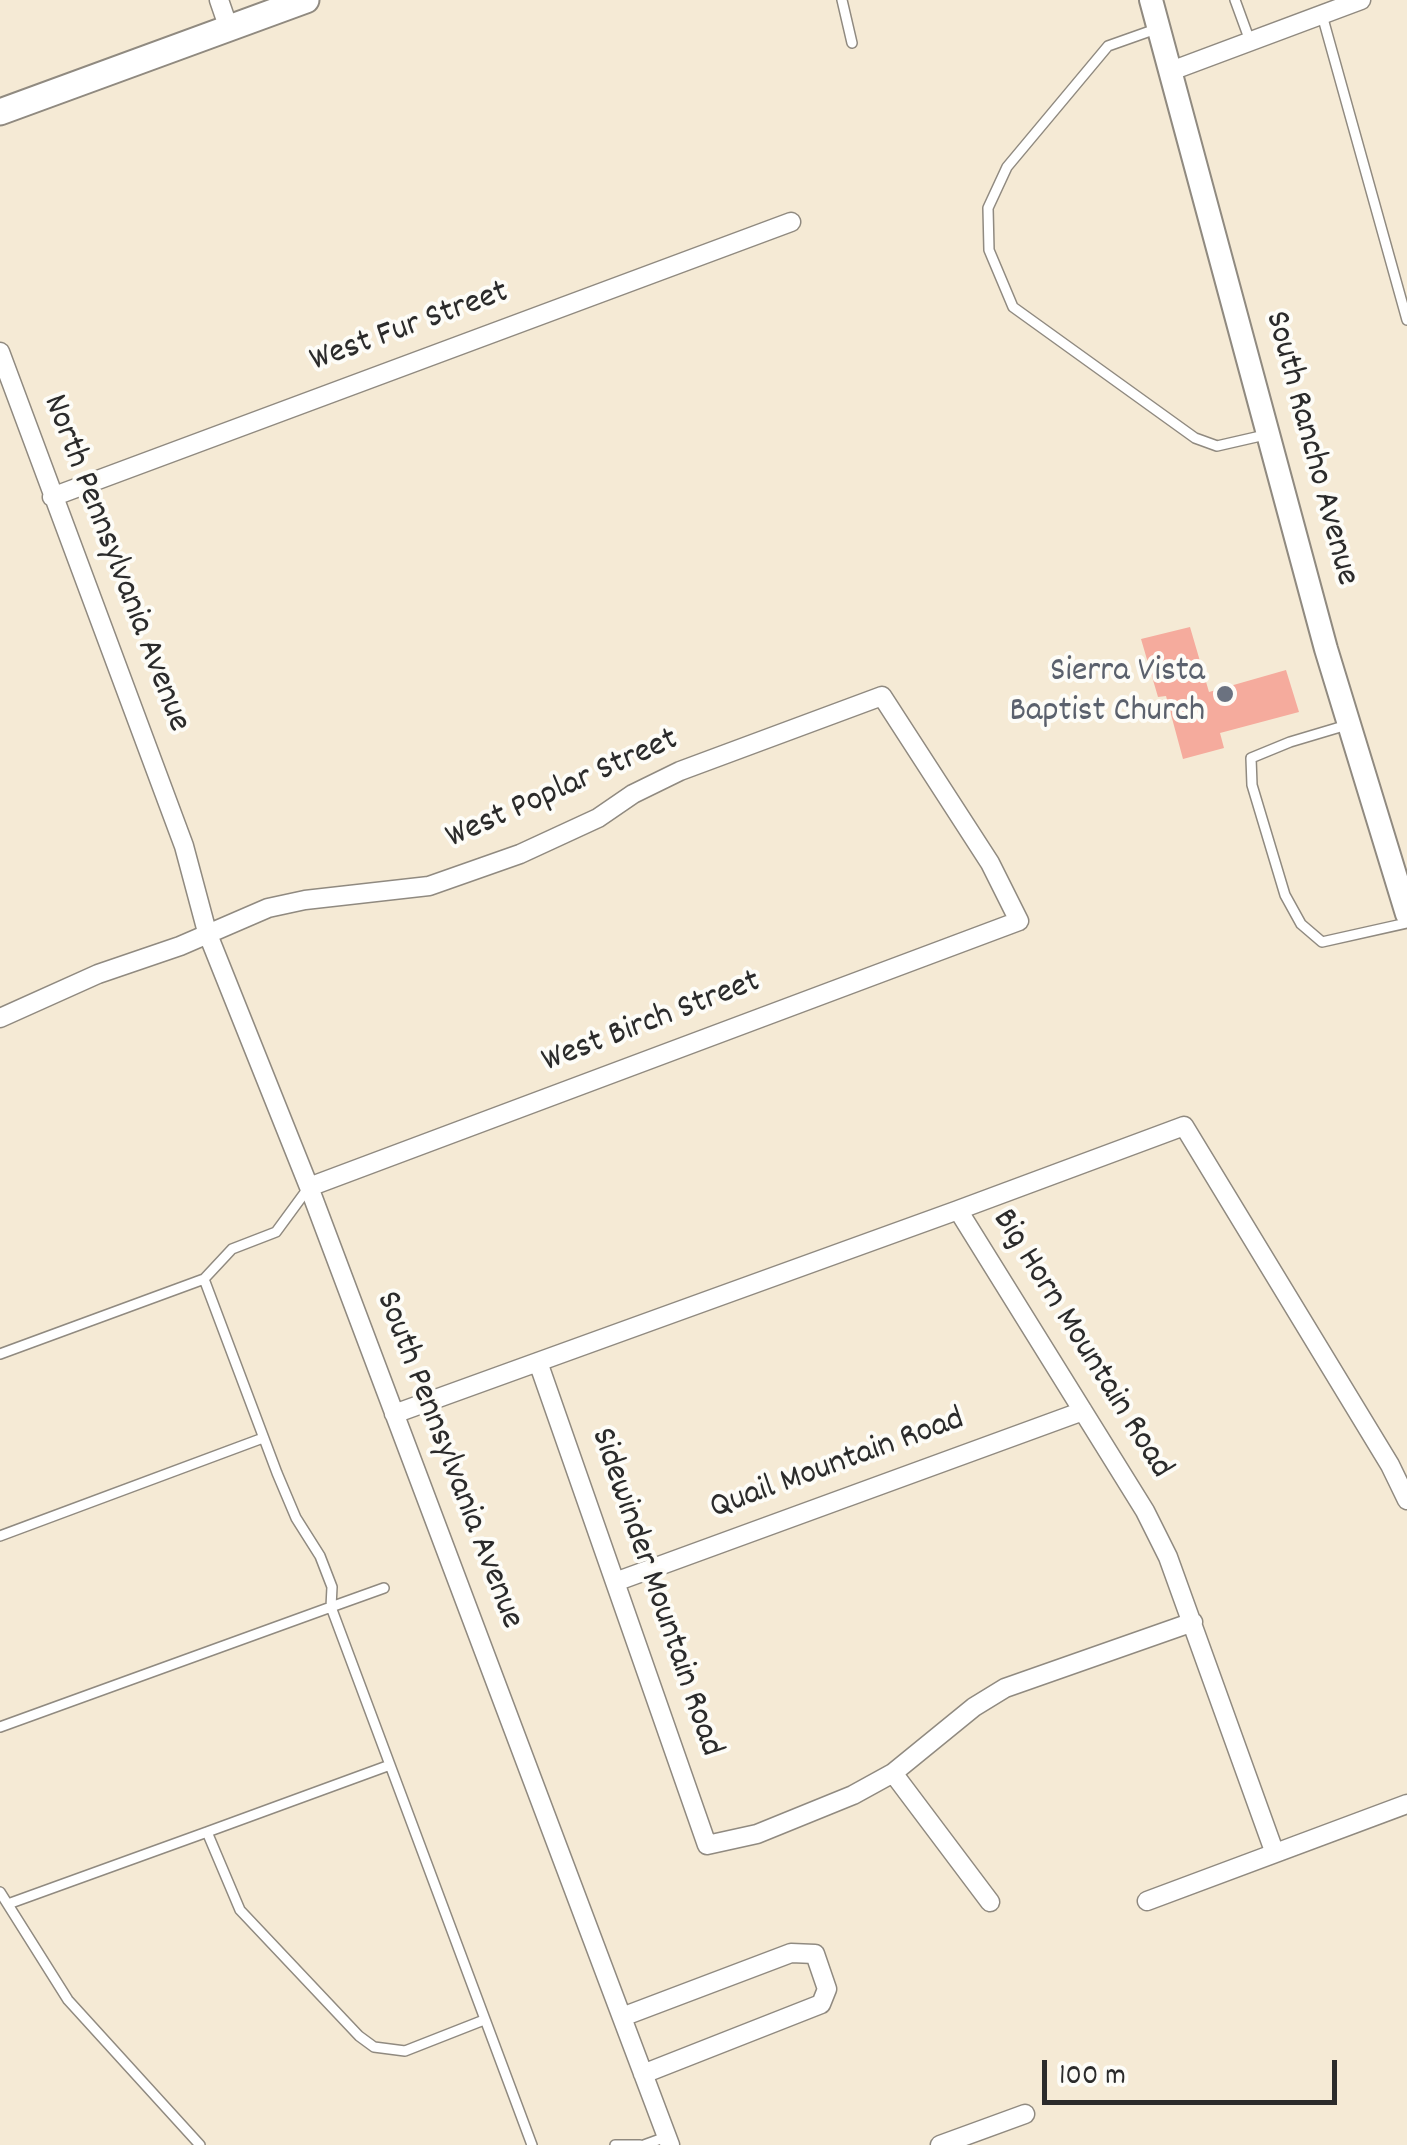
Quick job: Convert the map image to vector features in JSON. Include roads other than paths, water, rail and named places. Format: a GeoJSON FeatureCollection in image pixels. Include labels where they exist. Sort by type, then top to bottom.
{"type":"FeatureCollection","features":[{"type":"Feature","properties":{"kind":"main road"},"geometry":{"type":"LineString","coordinates":[[0,112],[306,0]]}},
{"type":"Feature","properties":{"kind":"street"},"geometry":{"type":"LineString","coordinates":[[219,0],[229,29]]}},
{"type":"Feature","properties":{"kind":"street"},"geometry":{"type":"LineString","coordinates":[[1171,71],[1361,0]]}},
{"type":"Feature","properties":{"kind":"street","name":"South Rancho Avenue"},"geometry":{"type":"LineString","coordinates":[[1156,2],[1158,28],[1268,434],[1407,914]]}},
{"type":"Feature","properties":{"kind":"street","name":"West Fur Street"},"geometry":{"type":"LineString","coordinates":[[52,497],[791,222]]}},
{"type":"Feature","properties":{"kind":"street","name":"North Pennsylvania Avenue"},"geometry":{"type":"LineString","coordinates":[[0,352],[167,799]]}},
{"type":"Feature","properties":{"kind":"street","name":"West Poplar Street"},"geometry":{"type":"LineString","coordinates":[[0,1018],[98,974],[180,946],[268,908],[429,886],[564,835],[633,794],[680,772],[882,696],[990,862],[1019,921]]}},
{"type":"Feature","properties":{"kind":"street","name":"South Pennsylvania Avenue"},"geometry":{"type":"LineString","coordinates":[[167,799],[207,932],[309,1187],[668,2141]]}},
{"type":"Feature","properties":{"kind":"street","name":"West Birch Street"},"geometry":{"type":"LineString","coordinates":[[309,1187],[1019,921]]}},
{"type":"Feature","properties":{"kind":"street"},"geometry":{"type":"LineString","coordinates":[[958,1210],[1184,1126],[1390,1464],[1407,1500]]}},
{"type":"Feature","properties":{"kind":"street","name":"Big Horn Mountain Road"},"geometry":{"type":"LineString","coordinates":[[394,1414],[958,1210],[1144,1510],[1168,1558],[1274,1851]]}},
{"type":"Feature","properties":{"kind":"street","name":"Sidewinder Mountain Road"},"geometry":{"type":"LineString","coordinates":[[538,1362],[708,1846],[797,1819],[893,1773]]}},
{"type":"Feature","properties":{"kind":"street","name":"Quail Mountain Road"},"geometry":{"type":"LineString","coordinates":[[615,1582],[1082,1411]]}},
{"type":"Feature","properties":{"kind":"street"},"geometry":{"type":"LineString","coordinates":[[990,1902],[893,1773],[1005,1688],[1192,1622]]}},
{"type":"Feature","properties":{"kind":"street"},"geometry":{"type":"LineString","coordinates":[[1147,1901],[1407,1804]]}},
{"type":"Feature","properties":{"kind":"street"},"geometry":{"type":"LineString","coordinates":[[622,2017],[790,1953],[814,1954],[827,1989],[821,2004],[644,2074]]}},
{"type":"Feature","properties":{"kind":"street"},"geometry":{"type":"LineString","coordinates":[[940,2145],[1025,2114]]}},
{"type":"Feature","properties":{"kind":"lane"},"geometry":{"type":"LineString","coordinates":[[842,0],[852,43]]}},
{"type":"Feature","properties":{"kind":"lane"},"geometry":{"type":"LineString","coordinates":[[1236,0],[1250,41]]}},
{"type":"Feature","properties":{"kind":"lane"},"geometry":{"type":"LineString","coordinates":[[1322,15],[1407,320]]}},
{"type":"Feature","properties":{"kind":"lane"},"geometry":{"type":"LineString","coordinates":[[1158,28],[1108,46],[1007,167],[988,208],[989,250],[1013,307],[1195,438],[1217,446],[1268,434]]}},
{"type":"Feature","properties":{"kind":"lane"},"geometry":{"type":"LineString","coordinates":[[1349,724],[1251,758],[1252,785],[1284,895],[1301,924],[1322,942],[1407,923]]}},
{"type":"Feature","properties":{"kind":"lane"},"geometry":{"type":"LineString","coordinates":[[0,1354],[204,1280],[232,1249],[276,1232],[309,1187]]}},
{"type":"Feature","properties":{"kind":"lane"},"geometry":{"type":"LineString","coordinates":[[204,1280],[296,1518],[320,1556],[332,1587],[331,1608],[532,2145]]}},
{"type":"Feature","properties":{"kind":"lane"},"geometry":{"type":"LineString","coordinates":[[0,1536],[263,1438]]}},
{"type":"Feature","properties":{"kind":"lane"},"geometry":{"type":"LineString","coordinates":[[0,1727],[384,1588]]}},
{"type":"Feature","properties":{"kind":"lane"},"geometry":{"type":"LineString","coordinates":[[8,1904],[390,1765]]}},
{"type":"Feature","properties":{"kind":"lane"},"geometry":{"type":"LineString","coordinates":[[207,1832],[240,1910],[374,2047],[405,2051],[484,2020]]}},
{"type":"Feature","properties":{"kind":"lane"},"geometry":{"type":"LineString","coordinates":[[0,1892],[68,2000],[200,2145]]}},
{"type":"Feature","properties":{"kind":"lane"},"geometry":{"type":"LineString","coordinates":[[615,2145],[668,2141]]}},
{"type":"Feature","properties":{"kind":"place","name":"Sierra Vista Baptist Church"},"geometry":{"type":"Point","coordinates":[1225,694]}}]}
